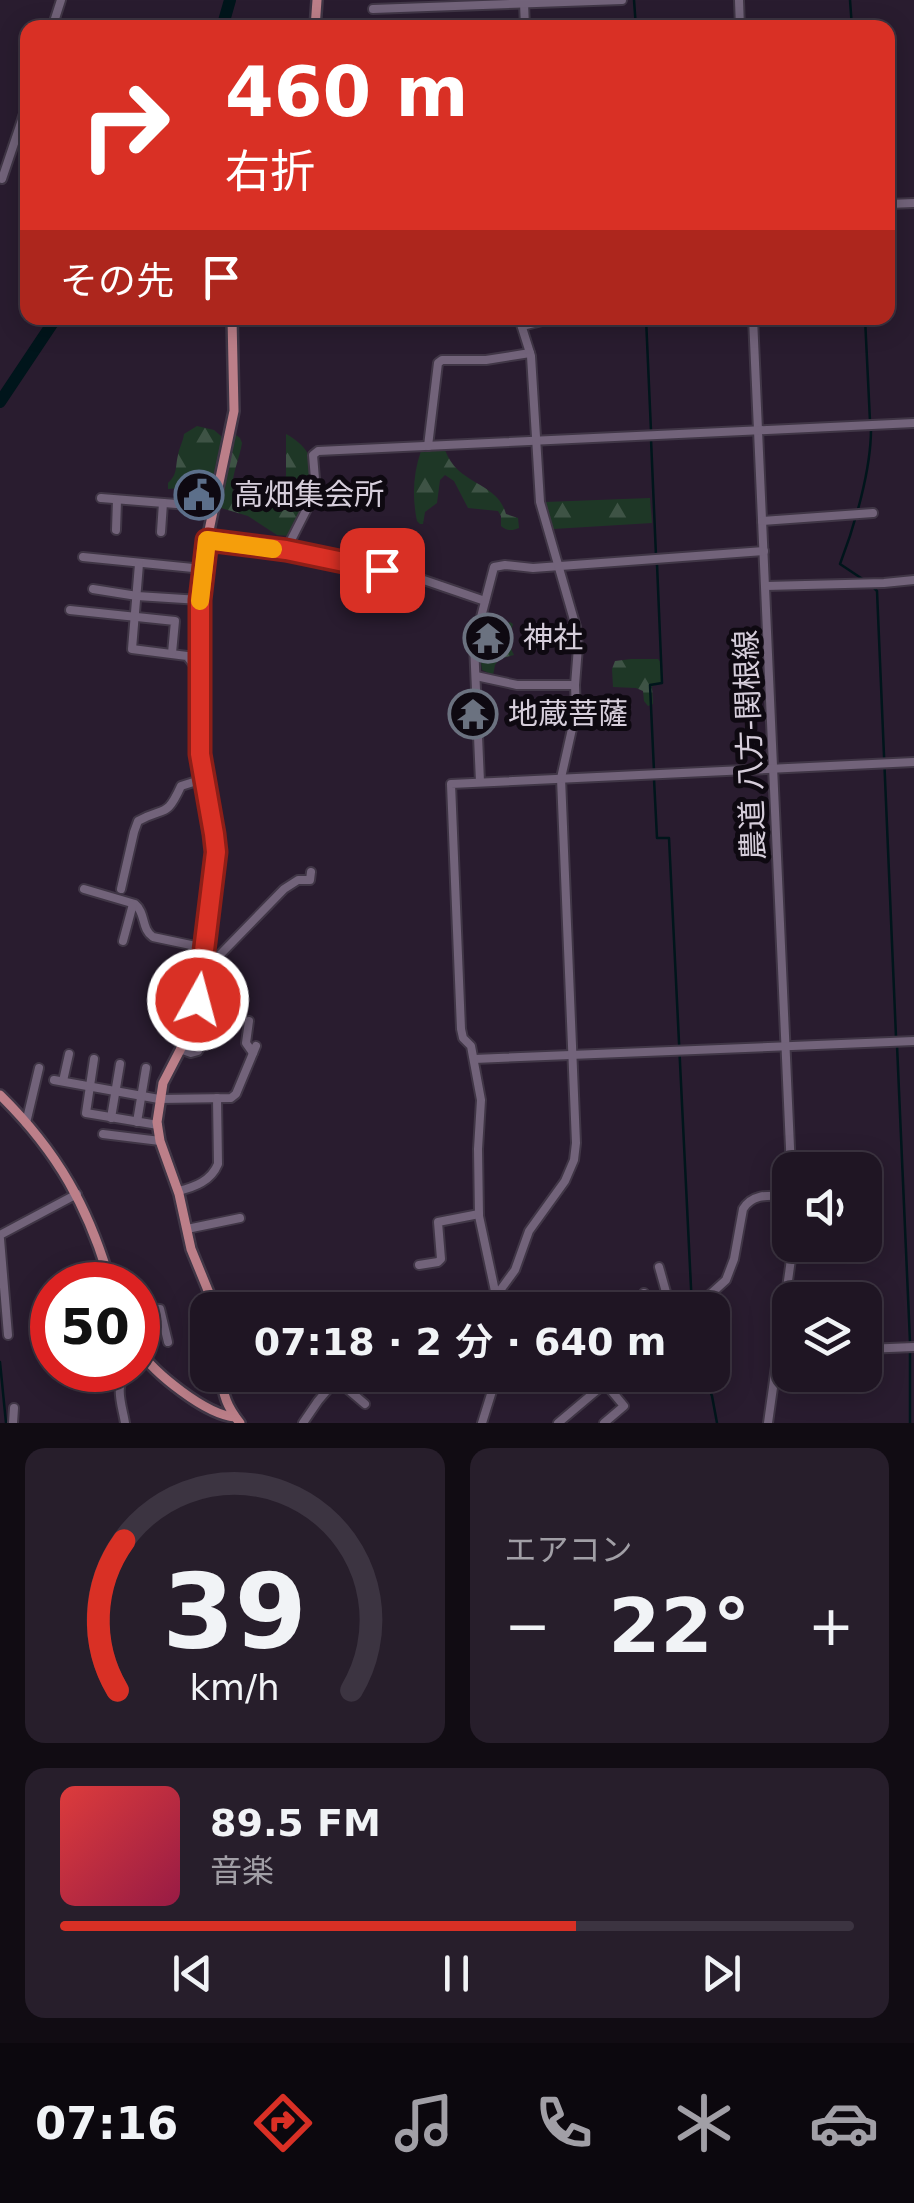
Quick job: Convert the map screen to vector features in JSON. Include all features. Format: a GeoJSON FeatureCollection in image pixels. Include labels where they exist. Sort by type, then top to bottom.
{"type":"FeatureCollection","features":[{"type":"Feature","properties":{"kind":"main road"},"geometry":{"type":"LineString","coordinates":[[208,1292],[196,1263],[158,1126],[163,1082],[191,1029],[196,1009],[216,843],[200,754],[200,600],[207,540],[234,411],[232,325]]}},
{"type":"Feature","properties":{"kind":"main road"},"geometry":{"type":"LineString","coordinates":[[0,1096],[55,1157],[77,1194],[104,1262]]}},
{"type":"Feature","properties":{"kind":"main road"},"geometry":{"type":"LineString","coordinates":[[160,1379],[218,1414],[237,1420]]}},
{"type":"Feature","properties":{"kind":"main road"},"geometry":{"type":"LineString","coordinates":[[224,1392],[237,1420]]}},
{"type":"Feature","properties":{"kind":"street"},"geometry":{"type":"LineString","coordinates":[[373,9],[622,0]]}},
{"type":"Feature","properties":{"kind":"street"},"geometry":{"type":"LineString","coordinates":[[2,179],[20,126]]}},
{"type":"Feature","properties":{"kind":"street"},"geometry":{"type":"LineString","coordinates":[[499,1292],[515,1270],[529,1231],[565,1181],[576,1143],[561,778],[574,728],[578,647],[576,627],[540,502],[530,353],[522,325]]}},
{"type":"Feature","properties":{"kind":"street","name":"農道 八方-関根線"},"geometry":{"type":"LineString","coordinates":[[753,325],[790,1152]]}},
{"type":"Feature","properties":{"kind":"street"},"geometry":{"type":"LineString","coordinates":[[428,446],[438,363],[530,353]]}},
{"type":"Feature","properties":{"kind":"street"},"geometry":{"type":"LineString","coordinates":[[286,550],[316,491],[314,455],[318,450],[914,424]]}},
{"type":"Feature","properties":{"kind":"street"},"geometry":{"type":"LineString","coordinates":[[101,498],[214,506]]}},
{"type":"Feature","properties":{"kind":"street"},"geometry":{"type":"LineString","coordinates":[[116,530],[117,500]]}},
{"type":"Feature","properties":{"kind":"street"},"geometry":{"type":"LineString","coordinates":[[161,532],[162,503]]}},
{"type":"Feature","properties":{"kind":"street"},"geometry":{"type":"LineString","coordinates":[[762,520],[872,513]]}},
{"type":"Feature","properties":{"kind":"street"},"geometry":{"type":"LineString","coordinates":[[207,540],[286,550],[415,577],[484,601]]}},
{"type":"Feature","properties":{"kind":"street"},"geometry":{"type":"LineString","coordinates":[[480,782],[474,644],[496,566],[533,568],[764,551]]}},
{"type":"Feature","properties":{"kind":"street"},"geometry":{"type":"LineString","coordinates":[[83,558],[202,569]]}},
{"type":"Feature","properties":{"kind":"street"},"geometry":{"type":"LineString","coordinates":[[139,564],[132,649],[188,656],[194,665],[200,666]]}},
{"type":"Feature","properties":{"kind":"street"},"geometry":{"type":"LineString","coordinates":[[766,586],[914,580]]}},
{"type":"Feature","properties":{"kind":"street"},"geometry":{"type":"LineString","coordinates":[[93,589],[200,600]]}},
{"type":"Feature","properties":{"kind":"street"},"geometry":{"type":"LineString","coordinates":[[70,610],[175,621],[172,653]]}},
{"type":"Feature","properties":{"kind":"street"},"geometry":{"type":"LineString","coordinates":[[476,676],[517,684],[575,686]]}},
{"type":"Feature","properties":{"kind":"street"},"geometry":{"type":"LineString","coordinates":[[495,1292],[479,1214],[481,1100],[471,1046],[461,1029],[451,784],[914,762]]}},
{"type":"Feature","properties":{"kind":"street"},"geometry":{"type":"LineString","coordinates":[[121,888],[138,821],[168,810],[181,786],[203,779]]}},
{"type":"Feature","properties":{"kind":"street"},"geometry":{"type":"LineString","coordinates":[[202,967],[210,965],[284,889],[298,880],[310,880],[311,872]]}},
{"type":"Feature","properties":{"kind":"street"},"geometry":{"type":"LineString","coordinates":[[84,889],[140,908],[149,935],[204,948]]}},
{"type":"Feature","properties":{"kind":"street"},"geometry":{"type":"LineString","coordinates":[[124,941],[133,904]]}},
{"type":"Feature","properties":{"kind":"street"},"geometry":{"type":"LineString","coordinates":[[180,1049],[191,1053],[198,1050],[216,1015],[220,997]]}},
{"type":"Feature","properties":{"kind":"street"},"geometry":{"type":"LineString","coordinates":[[70,1054],[59,1080],[160,1099],[233,1098],[254,1049],[246,1043],[250,1021]]}},
{"type":"Feature","properties":{"kind":"street"},"geometry":{"type":"LineString","coordinates":[[474,1059],[914,1041]]}},
{"type":"Feature","properties":{"kind":"street"},"geometry":{"type":"LineString","coordinates":[[94,1059],[85,1112],[158,1126]]}},
{"type":"Feature","properties":{"kind":"street"},"geometry":{"type":"LineString","coordinates":[[112,1118],[120,1064]]}},
{"type":"Feature","properties":{"kind":"street"},"geometry":{"type":"LineString","coordinates":[[26,1123],[39,1068]]}},
{"type":"Feature","properties":{"kind":"street"},"geometry":{"type":"LineString","coordinates":[[137,1122],[146,1068]]}},
{"type":"Feature","properties":{"kind":"street"},"geometry":{"type":"LineString","coordinates":[[178,1191],[195,1187],[216,1170],[218,1098]]}},
{"type":"Feature","properties":{"kind":"street"},"geometry":{"type":"LineString","coordinates":[[102,1134],[160,1141]]}},
{"type":"Feature","properties":{"kind":"street"},"geometry":{"type":"LineString","coordinates":[[8,1335],[0,1237],[77,1194]]}},
{"type":"Feature","properties":{"kind":"street"},"geometry":{"type":"LineString","coordinates":[[713,1292],[726,1280],[734,1259],[747,1202],[772,1196]]}},
{"type":"Feature","properties":{"kind":"street"},"geometry":{"type":"LineString","coordinates":[[419,1266],[441,1259],[438,1222],[479,1214]]}},
{"type":"Feature","properties":{"kind":"street"},"geometry":{"type":"LineString","coordinates":[[187,1228],[240,1218]]}},
{"type":"Feature","properties":{"kind":"street"},"geometry":{"type":"LineString","coordinates":[[659,1267],[666,1292]]}},
{"type":"Feature","properties":{"kind":"street"},"geometry":{"type":"LineString","coordinates":[[160,1309],[168,1342]]}},
{"type":"Feature","properties":{"kind":"street"},"geometry":{"type":"LineString","coordinates":[[882,1348],[914,1346]]}},
{"type":"Feature","properties":{"kind":"street"},"geometry":{"type":"LineString","coordinates":[[120,1392],[125,1423]]}},
{"type":"Feature","properties":{"kind":"street"},"geometry":{"type":"LineString","coordinates":[[303,1423],[326,1392]]}},
{"type":"Feature","properties":{"kind":"street"},"geometry":{"type":"LineString","coordinates":[[353,1392],[365,1404]]}},
{"type":"Feature","properties":{"kind":"street"},"geometry":{"type":"LineString","coordinates":[[482,1423],[492,1392]]}},
{"type":"Feature","properties":{"kind":"street"},"geometry":{"type":"LineString","coordinates":[[558,1423],[594,1392]]}},
{"type":"Feature","properties":{"kind":"street"},"geometry":{"type":"LineString","coordinates":[[604,1423],[624,1406],[612,1392]]}},
{"type":"Feature","properties":{"kind":"street"},"geometry":{"type":"LineString","coordinates":[[768,1423],[772,1392]]}},
{"type":"Feature","properties":{"kind":"street"},"geometry":{"type":"LineString","coordinates":[[13,1423],[14,1408]]}},
{"type":"Feature","properties":{"kind":"green space"},"geometry":{"type":"Polygon","coordinates":[[[197,426],[214,430],[223,445],[210,491],[192,489],[190,502],[180,488],[168,489],[168,483],[175,473],[184,434],[197,426]]]}},
{"type":"Feature","properties":{"kind":"green space"},"geometry":{"type":"Polygon","coordinates":[[[286,434],[309,455],[313,468],[310,494],[289,536],[277,535],[248,516],[221,508],[217,502],[236,435],[242,443],[233,490],[243,502],[255,505],[286,476],[286,434]]]}},
{"type":"Feature","properties":{"kind":"green space"},"geometry":{"type":"Polygon","coordinates":[[[445,450],[459,471],[494,495],[506,514],[518,518],[519,528],[501,526],[498,511],[468,508],[454,481],[445,475],[440,480],[437,503],[425,512],[420,524],[415,512],[414,486],[421,451],[445,450]]]}},
{"type":"Feature","properties":{"kind":"green space"},"geometry":{"type":"Polygon","coordinates":[[[650,498],[652,523],[553,529],[545,502],[650,498]]]}},
{"type":"Feature","properties":{"kind":"green space"},"geometry":{"type":"Polygon","coordinates":[[[482,620],[502,626],[513,624],[508,643],[514,655],[499,659],[493,675],[482,670],[481,663],[491,655],[493,631],[487,631],[483,637],[483,652],[476,653],[482,620]]]}},
{"type":"Feature","properties":{"kind":"green space"},"geometry":{"type":"Polygon","coordinates":[[[658,659],[662,664],[663,683],[652,686],[653,704],[648,706],[643,691],[636,688],[613,687],[615,661],[658,659]]]}},
{"type":"Feature","properties":{"kind":"waterway"},"geometry":{"type":"LineString","coordinates":[[224,20],[230,0]]}},
{"type":"Feature","properties":{"kind":"waterway"},"geometry":{"type":"LineString","coordinates":[[634,0],[635,20]]}},
{"type":"Feature","properties":{"kind":"waterway"},"geometry":{"type":"LineString","coordinates":[[850,0],[851,20]]}},
{"type":"Feature","properties":{"kind":"waterway"},"geometry":{"type":"LineString","coordinates":[[0,402],[51,325]]}},
{"type":"Feature","properties":{"kind":"waterway"},"geometry":{"type":"LineString","coordinates":[[646,325],[651,431]]}},
{"type":"Feature","properties":{"kind":"waterway"},"geometry":{"type":"LineString","coordinates":[[865,325],[870,421]]}},
{"type":"Feature","properties":{"kind":"waterway"},"geometry":{"type":"LineString","coordinates":[[867,582],[840,564],[861,497],[871,429]]}},
{"type":"Feature","properties":{"kind":"waterway"},"geometry":{"type":"LineString","coordinates":[[651,439],[656,556]]}},
{"type":"Feature","properties":{"kind":"waterway"},"geometry":{"type":"LineString","coordinates":[[654,771],[650,685],[662,683],[657,564]]}},
{"type":"Feature","properties":{"kind":"waterway"},"geometry":{"type":"LineString","coordinates":[[873,587],[877,591],[896,1037]]}},
{"type":"Feature","properties":{"kind":"waterway"},"geometry":{"type":"LineString","coordinates":[[654,779],[657,838],[669,838],[691,1292]]}},
{"type":"Feature","properties":{"kind":"waterway"},"geometry":{"type":"LineString","coordinates":[[897,1045],[910,1342]]}},
{"type":"Feature","properties":{"kind":"waterway"},"geometry":{"type":"LineString","coordinates":[[910,1350],[910,1423]]}},
{"type":"Feature","properties":{"kind":"waterway"},"geometry":{"type":"LineString","coordinates":[[0,1362],[6,1423]]}},
{"type":"Feature","properties":{"kind":"waterway"},"geometry":{"type":"LineString","coordinates":[[710,1392],[717,1423]]}},
{"type":"Feature","properties":{"kind":"slow traffic"},"geometry":{"type":"LineString","coordinates":[[200,601],[207,540],[273,549]]}},
{"type":"Feature","properties":{"kind":"place","name":"高畑集会所"},"geometry":{"type":"Point","coordinates":[199,495]}},
{"type":"Feature","properties":{"kind":"place","name":"神社"},"geometry":{"type":"Point","coordinates":[488,638]}},
{"type":"Feature","properties":{"kind":"place","name":"地蔵菩薩"},"geometry":{"type":"Point","coordinates":[473,714]}},
{"type":"Feature","properties":{"kind":"route"},"geometry":{"type":"LineString","coordinates":[[198,1000],[216,852],[200,754],[200,600],[207,540],[286,550],[382,570]]}}]}
